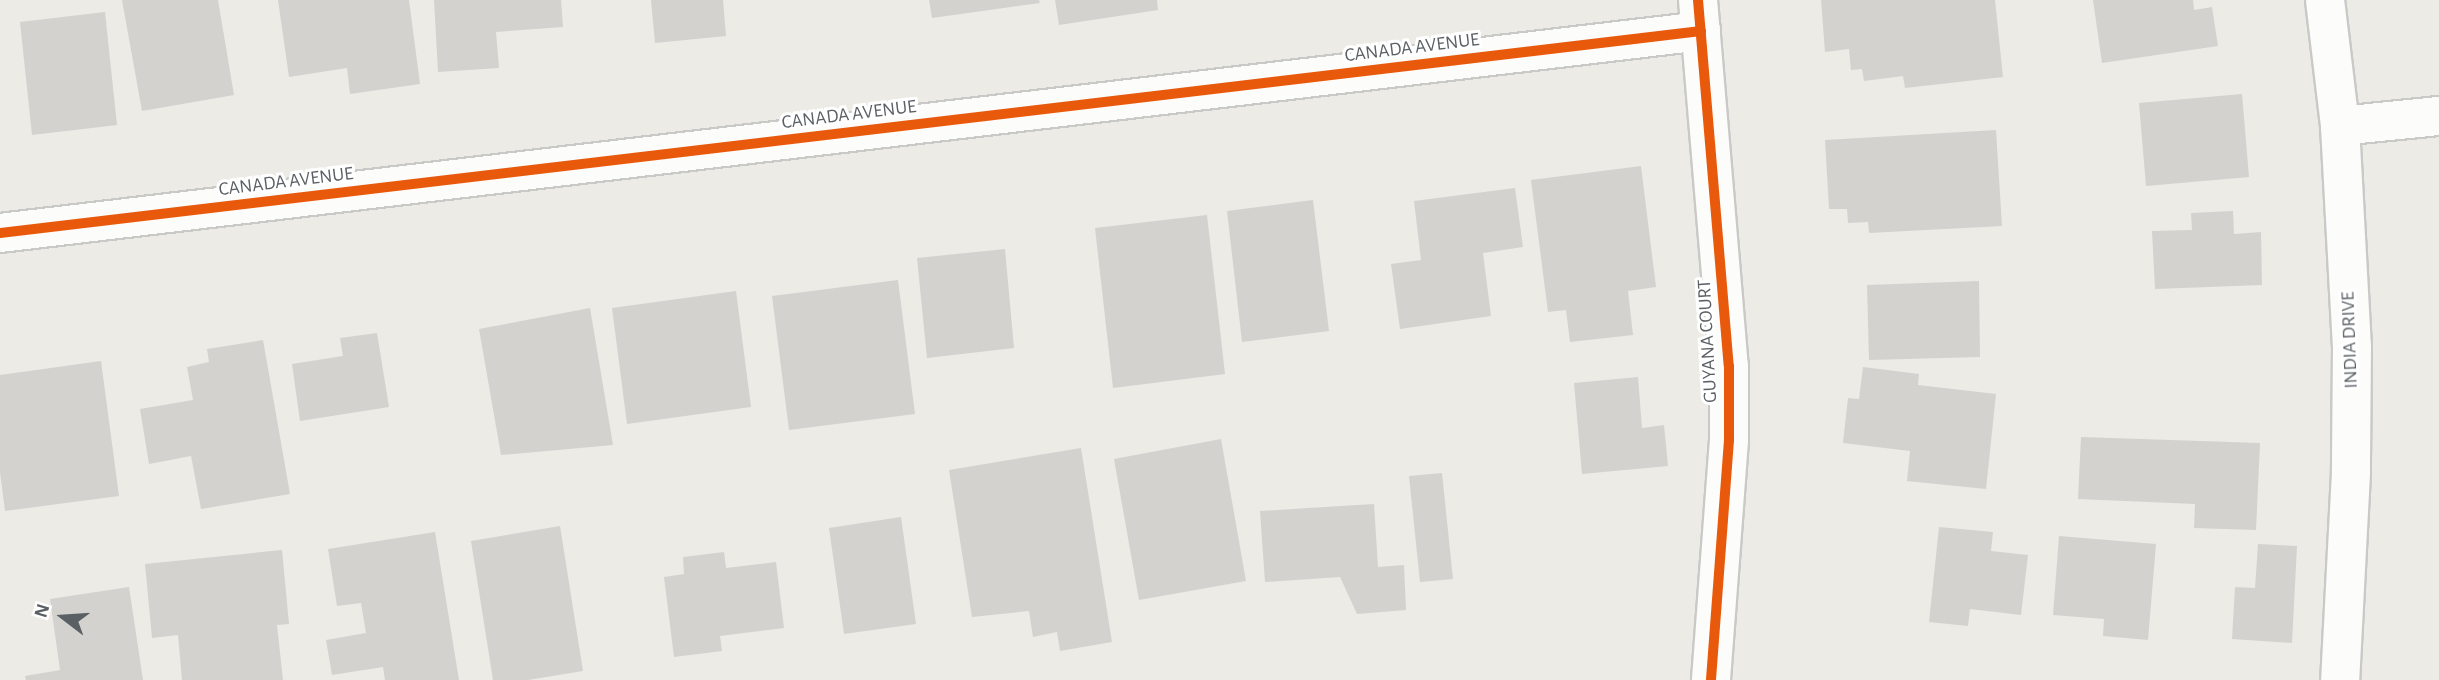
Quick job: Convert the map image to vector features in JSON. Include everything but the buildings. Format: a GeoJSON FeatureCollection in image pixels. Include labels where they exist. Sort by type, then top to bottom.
{"type":"FeatureCollection","features":[{"type":"Feature","properties":{"kind":"street","name":"INDIA DRIVE"},"geometry":{"type":"LineString","coordinates":[[2325,0],[2340,126],[2352,347],[2351,473],[2340,680]]}},
{"type":"Feature","properties":{"kind":"street","name":"CANADA AVENUE"},"geometry":{"type":"LineString","coordinates":[[0,233],[1700,15]]}},
{"type":"Feature","properties":{"kind":"street","name":"GUYANA COURT"},"geometry":{"type":"LineString","coordinates":[[1700,15],[1729,366],[1727,476],[1711,680]]}},
{"type":"Feature","properties":{"kind":"street"},"geometry":{"type":"LineString","coordinates":[[2340,126],[2439,116]]}},
{"type":"Feature","properties":{"kind":"cycle path"},"geometry":{"type":"LineString","coordinates":[[1698,0],[1729,366],[1729,440],[1711,680]]}},
{"type":"Feature","properties":{"kind":"cycle path"},"geometry":{"type":"LineString","coordinates":[[0,233],[1701,31]]}}]}
